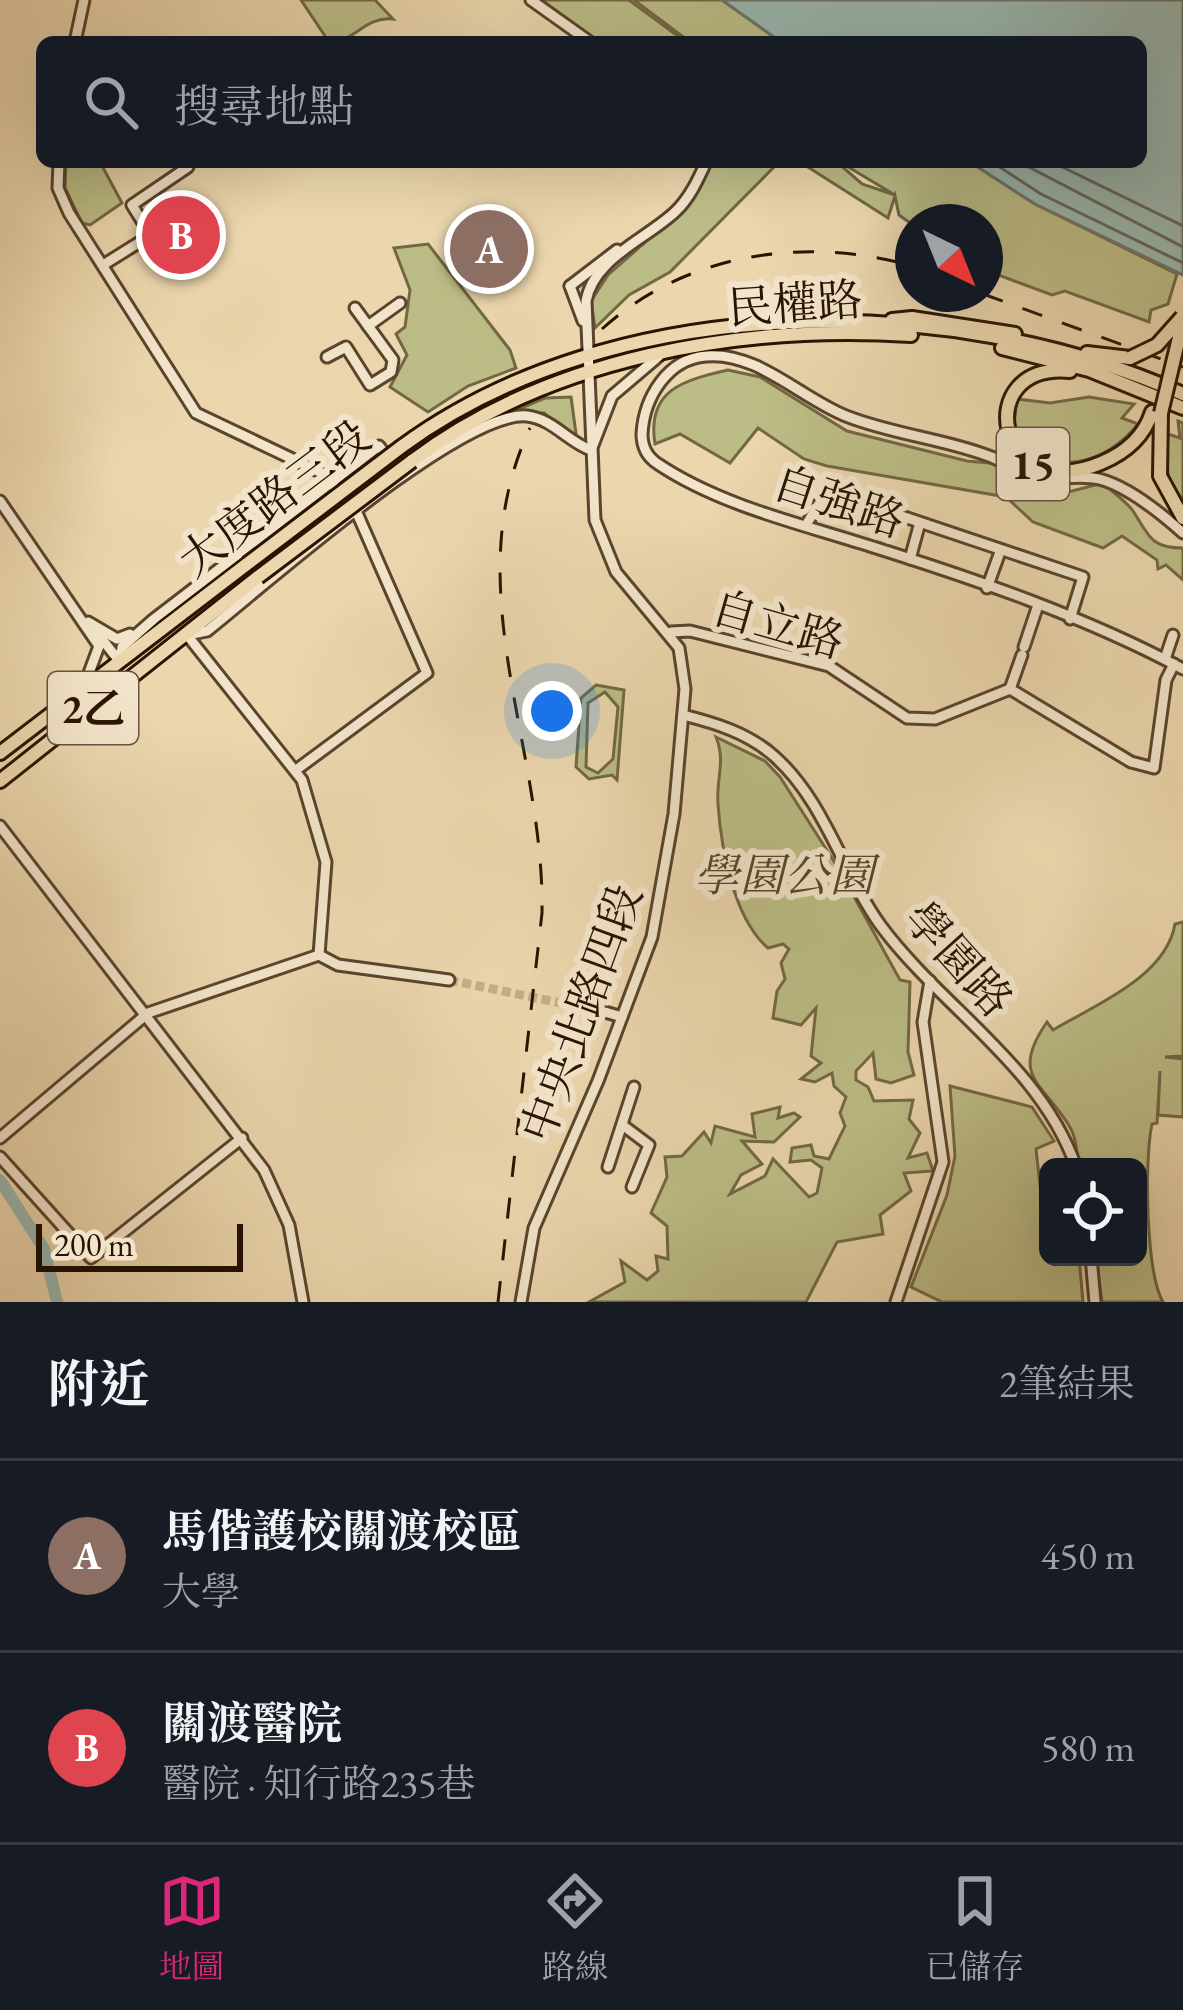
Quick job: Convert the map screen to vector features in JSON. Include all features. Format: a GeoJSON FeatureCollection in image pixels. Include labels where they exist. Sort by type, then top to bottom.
{"type":"FeatureCollection","features":[{"type":"Feature","properties":{"kind":"main road"},"geometry":{"type":"LineString","coordinates":[[873,322],[912,318],[978,327],[1116,358],[1157,345],[1183,319]]}},
{"type":"Feature","properties":{"kind":"main road","name":"15"},"geometry":{"type":"LineString","coordinates":[[1183,319],[1161,403],[1160,476],[1183,518]]}},
{"type":"Feature","properties":{"kind":"main road","name":"民權路"},"geometry":{"type":"LineString","coordinates":[[849,328],[873,322],[1034,351],[1161,403],[1183,394]]}},
{"type":"Feature","properties":{"kind":"main road","name":"民權路"},"geometry":{"type":"LineString","coordinates":[[619,347],[755,331],[849,328],[909,334],[1034,351],[1183,408]]}},
{"type":"Feature","properties":{"kind":"main road","name":"民權路"},"geometry":{"type":"LineString","coordinates":[[618,363],[755,331]]}},
{"type":"Feature","properties":{"kind":"main road","name":"大度路三段"},"geometry":{"type":"LineString","coordinates":[[0,753],[400,447],[498,389],[619,347]]}},
{"type":"Feature","properties":{"kind":"main road","name":"大度路三段"},"geometry":{"type":"LineString","coordinates":[[0,782],[412,461],[469,424],[618,363]]}},
{"type":"Feature","properties":{"kind":"main road","name":"15"},"geometry":{"type":"LineString","coordinates":[[1117,382],[1068,370],[1035,374],[1012,397],[1006,433],[1017,452],[1052,470],[1094,466],[1138,438],[1161,403]]}},
{"type":"Feature","properties":{"kind":"street"},"geometry":{"type":"LineString","coordinates":[[76,36],[84,0]]}},
{"type":"Feature","properties":{"kind":"street"},"geometry":{"type":"LineString","coordinates":[[531,0],[582,36]]}},
{"type":"Feature","properties":{"kind":"street"},"geometry":{"type":"LineString","coordinates":[[59,168],[58,188],[196,413],[332,482],[357,513],[428,673],[296,770]]}},
{"type":"Feature","properties":{"kind":"street"},"geometry":{"type":"LineString","coordinates":[[170,266],[132,205],[187,168]]}},
{"type":"Feature","properties":{"kind":"street"},"geometry":{"type":"LineString","coordinates":[[570,286],[680,208],[703,168]]}},
{"type":"Feature","properties":{"kind":"street"},"geometry":{"type":"LineString","coordinates":[[104,266],[151,235]]}},
{"type":"Feature","properties":{"kind":"street"},"geometry":{"type":"LineString","coordinates":[[586,313],[591,283],[638,239]]}},
{"type":"Feature","properties":{"kind":"street"},"geometry":{"type":"LineString","coordinates":[[570,286],[580,292],[591,339]]}},
{"type":"Feature","properties":{"kind":"street"},"geometry":{"type":"LineString","coordinates":[[570,286],[591,339]]}},
{"type":"Feature","properties":{"kind":"street"},"geometry":{"type":"LineString","coordinates":[[368,326],[400,303]]}},
{"type":"Feature","properties":{"kind":"street"},"geometry":{"type":"LineString","coordinates":[[327,357],[346,347],[370,385],[389,374],[393,360],[356,308]]}},
{"type":"Feature","properties":{"kind":"street"},"geometry":{"type":"LineString","coordinates":[[755,331],[755,366],[800,396],[914,439],[994,458],[1036,477],[1106,482],[1183,533]]}},
{"type":"Feature","properties":{"kind":"street","name":"中央北路四段"},"geometry":{"type":"LineString","coordinates":[[521,1302],[534,1228],[652,937],[665,876],[682,715],[684,669],[670,632],[616,572],[595,520],[588,375],[591,339]]}},
{"type":"Feature","properties":{"kind":"street"},"geometry":{"type":"LineString","coordinates":[[591,450],[612,396],[635,371],[667,351]]}},
{"type":"Feature","properties":{"kind":"street","name":"自強路"},"geometry":{"type":"LineString","coordinates":[[755,366],[711,355],[683,362],[652,395],[643,446],[653,461],[806,525],[1070,619],[1174,664]]}},
{"type":"Feature","properties":{"kind":"street","name":"大度路三段"},"geometry":{"type":"LineString","coordinates":[[187,635],[207,631],[404,478],[484,425],[522,416],[558,428],[591,450]]}},
{"type":"Feature","properties":{"kind":"street","name":"大度路三段"},"geometry":{"type":"LineString","coordinates":[[154,619],[379,446],[404,478]]}},
{"type":"Feature","properties":{"kind":"street"},"geometry":{"type":"LineString","coordinates":[[806,525],[827,491],[1083,577],[1070,619]]}},
{"type":"Feature","properties":{"kind":"street"},"geometry":{"type":"LineString","coordinates":[[0,501],[120,662]]}},
{"type":"Feature","properties":{"kind":"street"},"geometry":{"type":"LineString","coordinates":[[910,559],[920,526]]}},
{"type":"Feature","properties":{"kind":"street"},"geometry":{"type":"LineString","coordinates":[[987,589],[1000,552]]}},
{"type":"Feature","properties":{"kind":"street"},"geometry":{"type":"LineString","coordinates":[[1037,608],[1010,689],[1131,762],[1154,768],[1166,680],[1174,664],[1173,635]]}},
{"type":"Feature","properties":{"kind":"street"},"geometry":{"type":"LineString","coordinates":[[92,625],[117,639],[154,619]]}},
{"type":"Feature","properties":{"kind":"street"},"geometry":{"type":"LineString","coordinates":[[120,662],[122,646],[154,619]]}},
{"type":"Feature","properties":{"kind":"street"},"geometry":{"type":"LineString","coordinates":[[82,688],[100,651],[92,625]]}},
{"type":"Feature","properties":{"kind":"street","name":"自立路"},"geometry":{"type":"LineString","coordinates":[[670,632],[690,631],[830,665],[907,718],[935,719],[1010,689]]}},
{"type":"Feature","properties":{"kind":"street"},"geometry":{"type":"LineString","coordinates":[[187,635],[296,770],[326,862],[319,955]]}},
{"type":"Feature","properties":{"kind":"street","name":"學園路"},"geometry":{"type":"LineString","coordinates":[[682,715],[746,737],[789,771],[872,911],[1048,1110],[1072,1158]]}},
{"type":"Feature","properties":{"kind":"street"},"geometry":{"type":"LineString","coordinates":[[0,826],[266,1172],[289,1225],[303,1302]]}},
{"type":"Feature","properties":{"kind":"street"},"geometry":{"type":"LineString","coordinates":[[0,1138],[148,1013],[319,955],[338,965],[449,980]]}},
{"type":"Feature","properties":{"kind":"street"},"geometry":{"type":"LineString","coordinates":[[896,1302],[943,1162],[923,1022],[930,981]]}},
{"type":"Feature","properties":{"kind":"street"},"geometry":{"type":"LineString","coordinates":[[605,1012],[622,1017]]}},
{"type":"Feature","properties":{"kind":"street"},"geometry":{"type":"LineString","coordinates":[[608,1167],[625,1127],[634,1087]]}},
{"type":"Feature","properties":{"kind":"street"},"geometry":{"type":"LineString","coordinates":[[625,1127],[649,1145],[632,1187]]}},
{"type":"Feature","properties":{"kind":"street"},"geometry":{"type":"LineString","coordinates":[[0,1157],[91,1258],[242,1138]]}},
{"type":"Feature","properties":{"kind":"street"},"geometry":{"type":"LineString","coordinates":[[1092,1266],[1095,1302]]}},
{"type":"Feature","properties":{"kind":"green space"},"geometry":{"type":"Polygon","coordinates":[[[301,0],[375,0],[393,19],[375,21],[349,36],[325,36],[301,0]]]}},
{"type":"Feature","properties":{"kind":"green space"},"geometry":{"type":"Polygon","coordinates":[[[532,0],[629,0],[678,36],[581,36],[532,0]]]}},
{"type":"Feature","properties":{"kind":"green space"},"geometry":{"type":"Polygon","coordinates":[[[634,0],[722,0],[773,36],[682,36],[634,0]]]}},
{"type":"Feature","properties":{"kind":"green space"},"geometry":{"type":"Polygon","coordinates":[[[66,168],[103,168],[122,203],[90,225],[82,223],[65,188],[66,168]]]}},
{"type":"Feature","properties":{"kind":"green space"},"geometry":{"type":"Polygon","coordinates":[[[705,168],[773,168],[670,272],[629,295],[595,328],[591,301],[608,275],[693,200],[705,168]]]}},
{"type":"Feature","properties":{"kind":"green space"},"geometry":{"type":"Polygon","coordinates":[[[809,168],[844,168],[862,184],[895,195],[850,168],[979,168],[1035,204],[1177,274],[1168,304],[1151,310],[1149,322],[1065,291],[1052,295],[1003,277],[1003,204],[897,204],[895,196],[888,218],[809,168]]]}},
{"type":"Feature","properties":{"kind":"green space"},"geometry":{"type":"Polygon","coordinates":[[[428,244],[510,350],[516,368],[468,386],[428,412],[390,387],[407,355],[396,334],[405,327],[410,290],[394,248],[428,244]]]}},
{"type":"Feature","properties":{"kind":"green space"},"geometry":{"type":"Polygon","coordinates":[[[728,370],[760,377],[847,431],[967,461],[1000,464],[1053,496],[1103,483],[1130,507],[1152,539],[1183,548],[1183,580],[1166,565],[1158,569],[1157,560],[1122,536],[1103,548],[1033,522],[1006,497],[827,466],[804,459],[758,428],[730,463],[680,434],[655,444],[654,425],[663,399],[684,383],[728,370]]]}},
{"type":"Feature","properties":{"kind":"green space"},"geometry":{"type":"Polygon","coordinates":[[[571,397],[577,441],[544,413],[509,413],[545,398],[571,397]]]}},
{"type":"Feature","properties":{"kind":"green space"},"geometry":{"type":"Polygon","coordinates":[[[1089,397],[1134,404],[1122,418],[1138,424],[1093,458],[1058,462],[1042,457],[1013,432],[1017,399],[1050,403],[1089,397]]]}},
{"type":"Feature","properties":{"kind":"green space"},"geometry":{"type":"Polygon","coordinates":[[[1178,421],[1183,423],[1183,513],[1165,455],[1165,433],[1180,438],[1178,421]]]}},
{"type":"Feature","properties":{"kind":"green space"},"geometry":{"type":"Polygon","coordinates":[[[596,685],[624,690],[617,780],[612,775],[589,779],[576,767],[581,698],[596,685]],[[605,692],[588,703],[586,767],[598,773],[613,759],[618,707],[605,692]]]}},
{"type":"Feature","properties":{"kind":"green space","name":"學園公園"},"geometry":{"type":"Polygon","coordinates":[[[716,737],[765,761],[780,777],[837,866],[900,980],[910,982],[908,1052],[914,1075],[891,1083],[876,1079],[873,1053],[856,1071],[856,1080],[868,1087],[874,1101],[913,1100],[909,1119],[920,1133],[908,1158],[927,1153],[933,1171],[904,1173],[911,1191],[880,1215],[883,1234],[837,1242],[806,1302],[589,1302],[625,1282],[621,1261],[647,1280],[658,1271],[656,1256],[668,1259],[667,1226],[651,1213],[667,1177],[665,1157],[682,1156],[704,1132],[711,1143],[715,1126],[755,1137],[752,1114],[780,1107],[778,1118],[794,1113],[800,1117],[774,1142],[742,1141],[762,1164],[741,1175],[730,1194],[765,1176],[773,1159],[809,1197],[817,1193],[822,1168],[811,1160],[790,1162],[792,1148],[811,1145],[814,1156],[829,1159],[845,1126],[840,1113],[846,1097],[834,1086],[832,1073],[815,1082],[801,1079],[821,1063],[811,1056],[816,1008],[801,1025],[773,1018],[777,991],[785,979],[781,963],[789,949],[783,944],[768,948],[738,901],[720,821],[716,737]]]}},
{"type":"Feature","properties":{"kind":"green space"},"geometry":{"type":"Polygon","coordinates":[[[1183,922],[1183,1056],[1165,1057],[1183,1059],[1183,1117],[1158,1115],[1160,1071],[1157,1123],[1152,1124],[1148,1163],[1150,1242],[1163,1302],[1102,1302],[1097,1266],[1147,1266],[1147,1158],[1078,1158],[1073,1133],[1035,1079],[1031,1056],[1047,1022],[1053,1030],[1144,974],[1169,943],[1175,924],[1183,922]]]}},
{"type":"Feature","properties":{"kind":"green space"},"geometry":{"type":"Polygon","coordinates":[[[950,1086],[1032,1107],[1054,1141],[1036,1149],[1039,1266],[1080,1266],[1083,1302],[942,1302],[911,1287],[947,1195],[955,1156],[950,1086]]]}},
{"type":"Feature","properties":{"kind":"water"},"geometry":{"type":"Polygon","coordinates":[[[722,0],[1183,0],[1183,275],[1035,204],[979,168],[1147,168],[1147,36],[773,36],[722,0]]]}},
{"type":"Feature","properties":{"kind":"waterway"},"geometry":{"type":"LineString","coordinates":[[0,1180],[44,1249],[57,1302]]}},
{"type":"Feature","properties":{"kind":"tunnel"},"geometry":{"type":"LineString","coordinates":[[449,980],[605,1012]]}},
{"type":"Feature","properties":{"kind":"railway"},"geometry":{"type":"LineString","coordinates":[[602,329],[671,282],[749,257],[831,252],[895,262]]}},
{"type":"Feature","properties":{"kind":"railway"},"geometry":{"type":"LineString","coordinates":[[1003,301],[1183,367]]}},
{"type":"Feature","properties":{"kind":"railway"},"geometry":{"type":"LineString","coordinates":[[498,1302],[542,913],[539,851],[502,608],[501,548],[509,488],[530,428]]}},
{"type":"Feature","properties":{"kind":"place","name":"關渡醫院"},"geometry":{"type":"Point","coordinates":[181,235]}},
{"type":"Feature","properties":{"kind":"place","name":"馬偕護校關渡校區"},"geometry":{"type":"Point","coordinates":[489,249]}}]}
